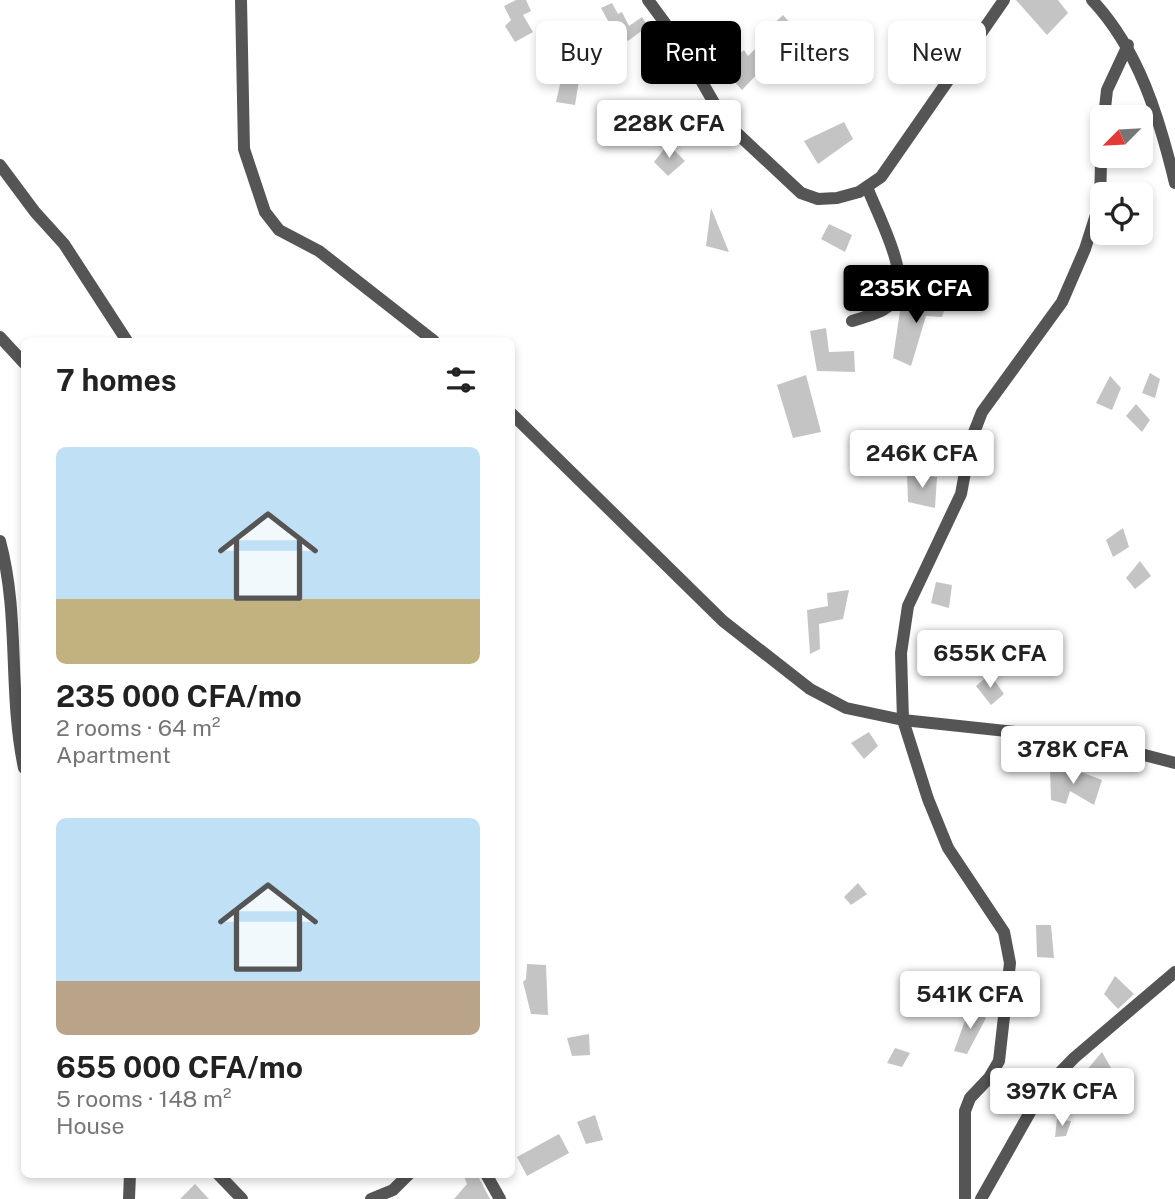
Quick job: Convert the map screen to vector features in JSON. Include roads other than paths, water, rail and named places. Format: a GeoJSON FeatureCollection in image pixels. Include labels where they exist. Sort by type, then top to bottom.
{"type":"FeatureCollection","features":[{"type":"Feature","properties":{"kind":"street"},"geometry":{"type":"LineString","coordinates":[[241,0],[244,149],[265,212],[279,230],[319,251],[430,338]]}},
{"type":"Feature","properties":{"kind":"street"},"geometry":{"type":"LineString","coordinates":[[648,0],[679,42],[724,122],[801,193],[818,199],[837,198],[867,187],[881,177],[1004,0]]}},
{"type":"Feature","properties":{"kind":"street"},"geometry":{"type":"LineString","coordinates":[[1092,0],[1128,45],[1166,145],[1175,183]]}},
{"type":"Feature","properties":{"kind":"street"},"geometry":{"type":"LineString","coordinates":[[1105,105],[1107,90],[1128,45]]}},
{"type":"Feature","properties":{"kind":"street"},"geometry":{"type":"LineString","coordinates":[[0,165],[35,212],[64,244],[125,338]]}},
{"type":"Feature","properties":{"kind":"street"},"geometry":{"type":"LineString","coordinates":[[965,1199],[965,1111],[970,1098],[989,1078],[999,1061],[1010,963],[1004,932],[948,848],[928,799],[903,720],[901,653],[908,606],[961,494],[971,440],[982,411],[1062,302],[1085,249],[1100,202],[1101,168]]}},
{"type":"Feature","properties":{"kind":"street"},"geometry":{"type":"LineString","coordinates":[[852,321],[883,311],[897,298],[901,283],[897,262],[867,187]]}},
{"type":"Feature","properties":{"kind":"street"},"geometry":{"type":"LineString","coordinates":[[0,337],[21,360]]}},
{"type":"Feature","properties":{"kind":"street"},"geometry":{"type":"LineString","coordinates":[[515,416],[723,621],[810,689],[846,708],[903,720],[1044,735],[1110,746],[1175,763]]}},
{"type":"Feature","properties":{"kind":"street"},"geometry":{"type":"LineString","coordinates":[[0,541],[8,569],[13,686],[21,746]]}},
{"type":"Feature","properties":{"kind":"street"},"geometry":{"type":"LineString","coordinates":[[981,1199],[1042,1091],[1074,1058],[1175,972]]}},
{"type":"Feature","properties":{"kind":"street"},"geometry":{"type":"LineString","coordinates":[[129,1199],[131,1178]]}},
{"type":"Feature","properties":{"kind":"street"},"geometry":{"type":"LineString","coordinates":[[222,1178],[242,1199]]}},
{"type":"Feature","properties":{"kind":"street"},"geometry":{"type":"LineString","coordinates":[[371,1199],[394,1190],[405,1178]]}},
{"type":"Feature","properties":{"kind":"street"},"geometry":{"type":"LineString","coordinates":[[488,1178],[500,1199]]}}]}
